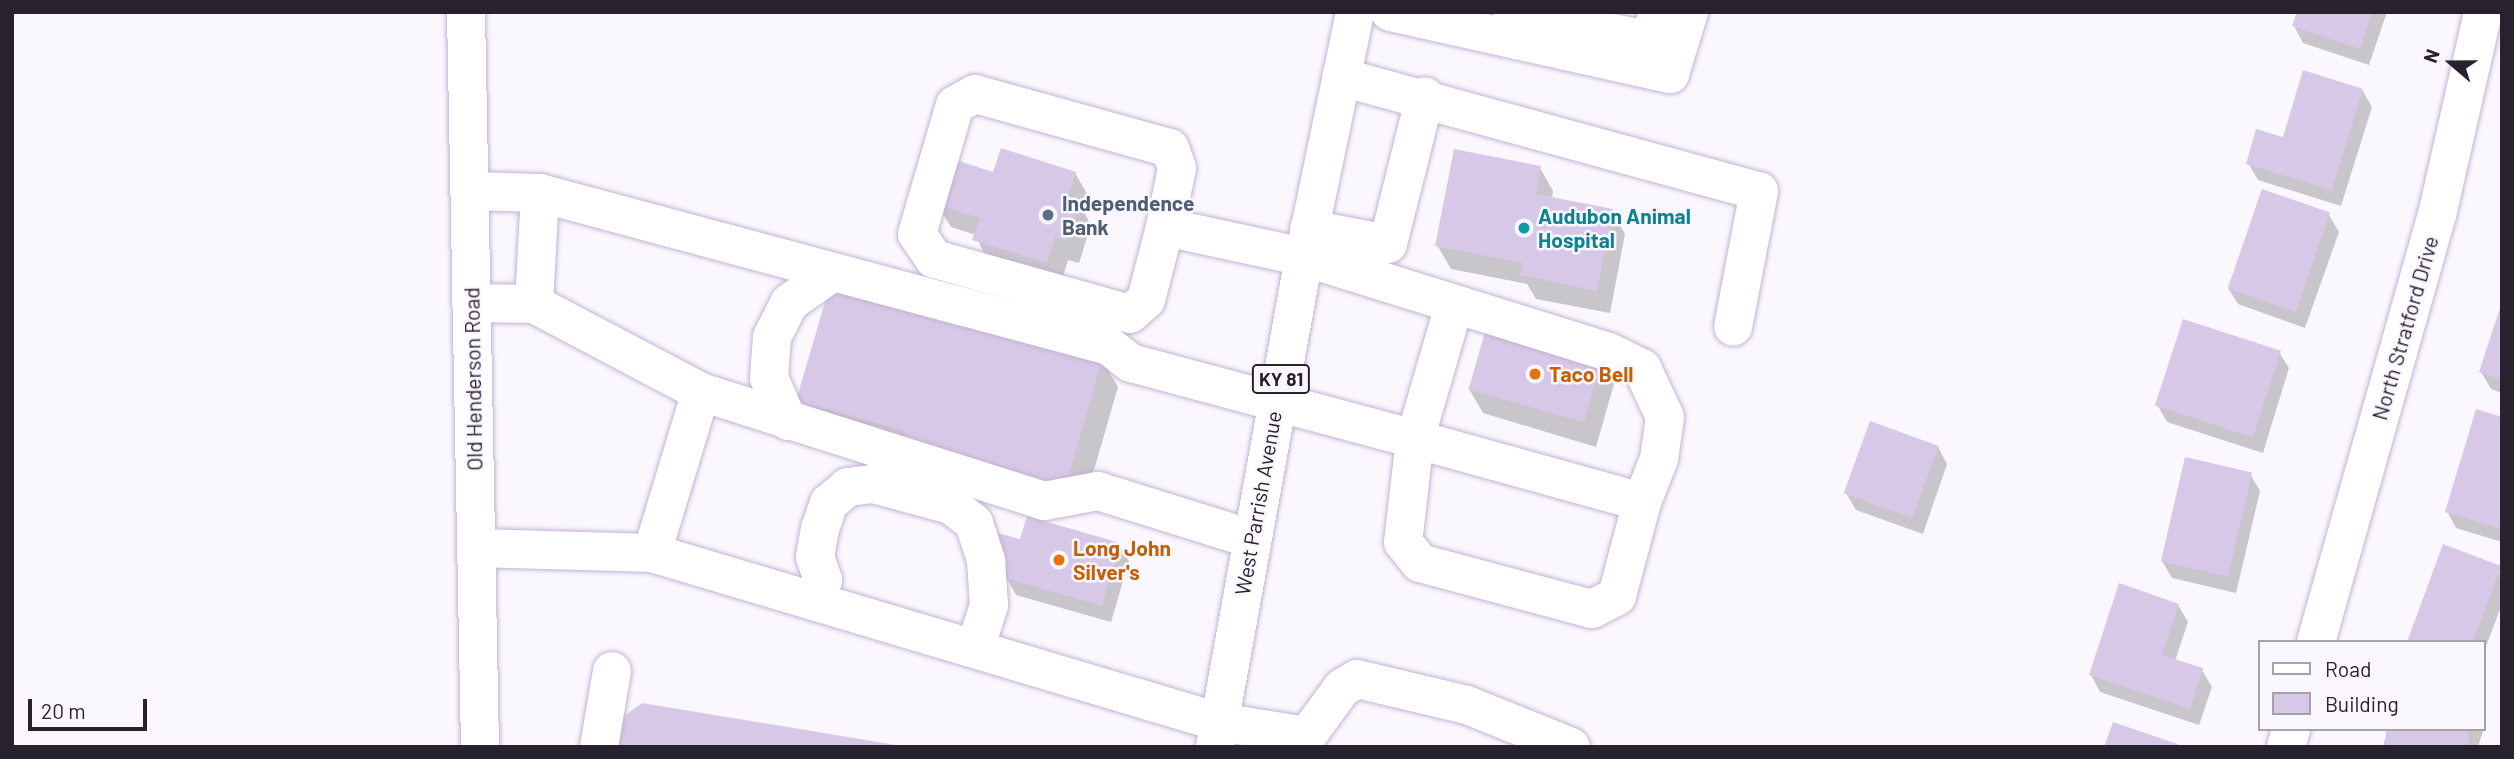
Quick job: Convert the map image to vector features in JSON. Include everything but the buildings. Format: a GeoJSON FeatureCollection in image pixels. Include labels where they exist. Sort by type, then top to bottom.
{"type":"FeatureCollection","features":[{"type":"Feature","properties":{"kind":"street","name":"Old Henderson Road"},"geometry":{"type":"LineString","coordinates":[[466,12],[480,747]]}},
{"type":"Feature","properties":{"kind":"street","name":"West Parrish Avenue"},"geometry":{"type":"LineString","coordinates":[[1217,734],[1276,403],[1355,12]]}},
{"type":"Feature","properties":{"kind":"street"},"geometry":{"type":"LineString","coordinates":[[1390,12],[1481,21],[1670,74],[1689,12]]}},
{"type":"Feature","properties":{"kind":"street"},"geometry":{"type":"LineString","coordinates":[[1512,12],[1647,40],[1660,12]]}},
{"type":"Feature","properties":{"kind":"street","name":"North Stratford Drive"},"geometry":{"type":"LineString","coordinates":[[2317,640],[2437,215],[2483,12]]}},
{"type":"Feature","properties":{"kind":"street"},"geometry":{"type":"LineString","coordinates":[[1341,77],[1424,97],[1759,191],[1733,327]]}},
{"type":"Feature","properties":{"kind":"street"},"geometry":{"type":"LineString","coordinates":[[975,94],[1170,149],[1177,168],[1165,227],[1146,299],[1130,314],[934,258],[917,233],[955,105],[975,94]]}},
{"type":"Feature","properties":{"kind":"street"},"geometry":{"type":"LineString","coordinates":[[1165,227],[1307,243],[1388,244],[1424,97]]}},
{"type":"Feature","properties":{"kind":"street"},"geometry":{"type":"LineString","coordinates":[[470,191],[540,193],[1109,346],[1130,363],[1642,502]]}},
{"type":"Feature","properties":{"kind":"street"},"geometry":{"type":"LineString","coordinates":[[534,304],[540,193]]}},
{"type":"Feature","properties":{"kind":"street"},"geometry":{"type":"LineString","coordinates":[[1307,243],[1454,306],[1609,352],[1642,368],[1665,416],[1659,459],[1642,502],[1617,596],[1592,609],[1420,563],[1403,542],[1415,439],[1454,306]]}},
{"type":"Feature","properties":{"kind":"street"},"geometry":{"type":"LineString","coordinates":[[788,421],[769,378],[772,337],[789,303],[833,272]]}},
{"type":"Feature","properties":{"kind":"street"},"geometry":{"type":"LineString","coordinates":[[471,303],[534,304],[701,392],[1044,501],[1098,491],[1252,539]]}},
{"type":"Feature","properties":{"kind":"street"},"geometry":{"type":"LineString","coordinates":[[652,553],[701,392]]}},
{"type":"Feature","properties":{"kind":"street"},"geometry":{"type":"LineString","coordinates":[[816,602],[823,580],[815,556],[820,529],[829,503],[848,487],[873,484],[951,505],[974,523],[986,561],[989,605],[975,649]]}},
{"type":"Feature","properties":{"kind":"street"},"geometry":{"type":"LineString","coordinates":[[477,548],[652,553],[975,649],[1217,734],[1309,742],[1342,688],[1357,679],[1467,705],[1571,747]]}},
{"type":"Feature","properties":{"kind":"street"},"geometry":{"type":"LineString","coordinates":[[599,747],[612,671]]}},
{"type":"Feature","properties":{"kind":"place","name":"Independence Bank"},"geometry":{"type":"Point","coordinates":[1048,215]}},
{"type":"Feature","properties":{"kind":"place","name":"Audubon Animal Hospital"},"geometry":{"type":"Point","coordinates":[1524,228]}},
{"type":"Feature","properties":{"kind":"place","name":"Taco Bell"},"geometry":{"type":"Point","coordinates":[1535,374]}},
{"type":"Feature","properties":{"kind":"place","name":"Long John Silver's"},"geometry":{"type":"Point","coordinates":[1059,560]}}]}
